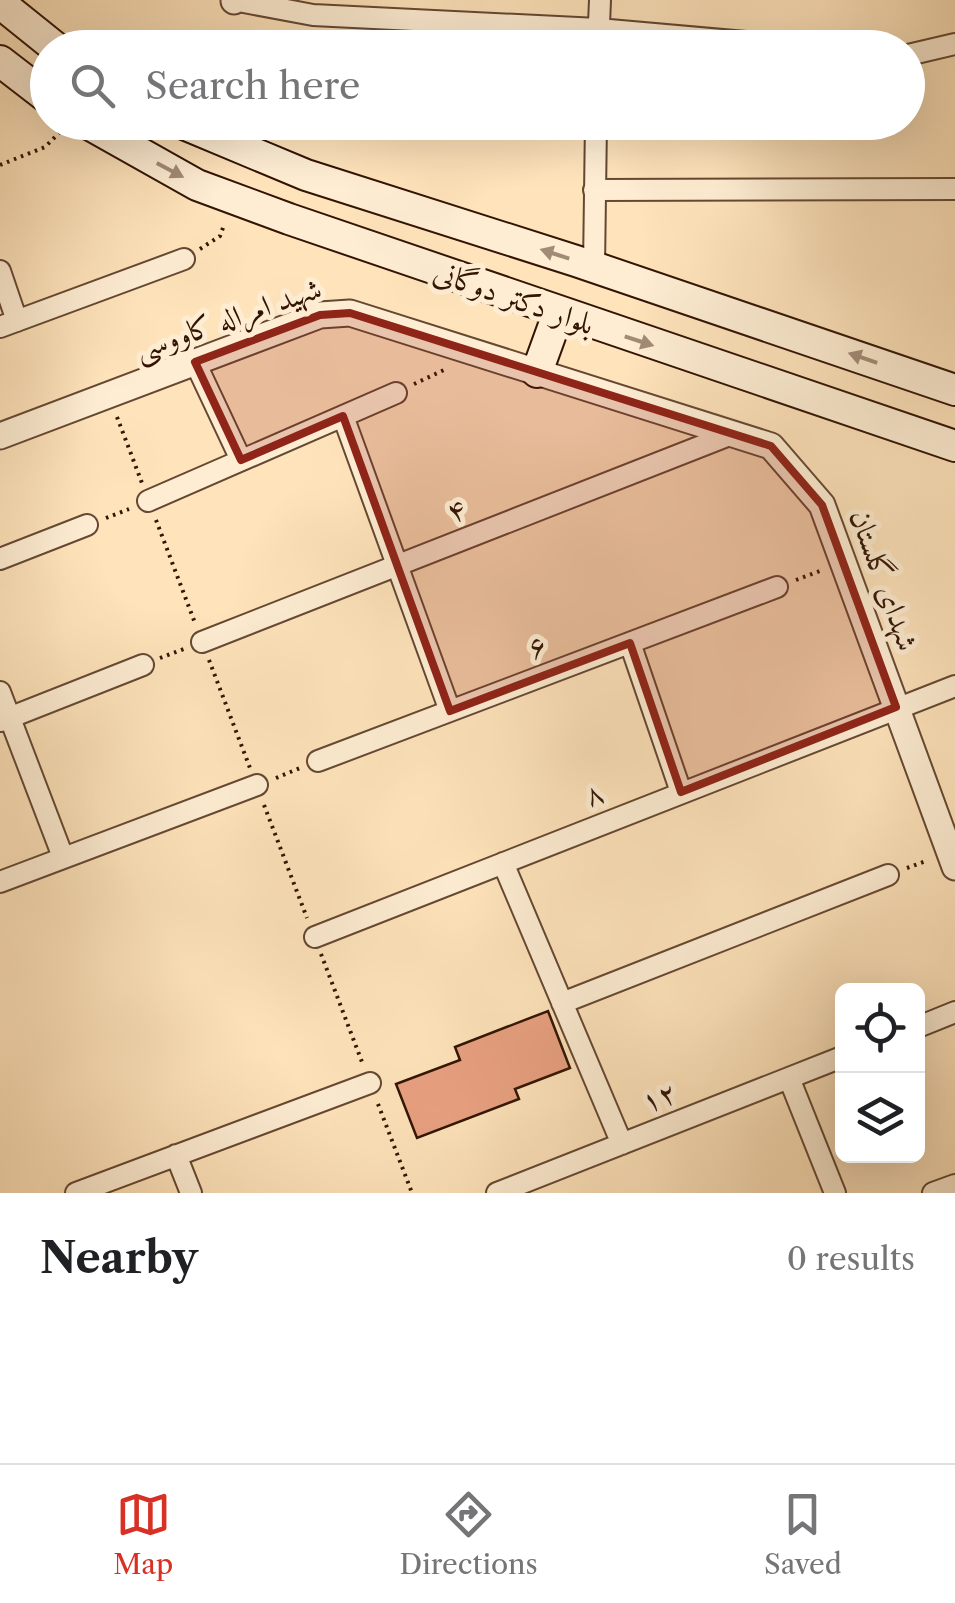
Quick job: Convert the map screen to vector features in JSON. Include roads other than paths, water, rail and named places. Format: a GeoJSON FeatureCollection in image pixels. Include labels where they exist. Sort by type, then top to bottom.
{"type":"FeatureCollection","features":[{"type":"Feature","properties":{"kind":"main road"},"geometry":{"type":"LineString","coordinates":[[0,3],[34,30]]}},
{"type":"Feature","properties":{"kind":"main road"},"geometry":{"type":"LineString","coordinates":[[0,61],[30,84]]}},
{"type":"Feature","properties":{"kind":"main road","name":"بلوار دکتر دوگانی"},"geometry":{"type":"LineString","coordinates":[[118,140],[197,184],[234,198],[558,314],[955,446]]}},
{"type":"Feature","properties":{"kind":"main road","name":"بلوار دکتر دوگانی"},"geometry":{"type":"LineString","coordinates":[[222,140],[306,175],[594,267],[955,390]]}},
{"type":"Feature","properties":{"kind":"main road"},"geometry":{"type":"LineString","coordinates":[[537,372],[558,314]]}},
{"type":"Feature","properties":{"kind":"street"},"geometry":{"type":"LineString","coordinates":[[233,0],[312,14],[503,30]]}},
{"type":"Feature","properties":{"kind":"street"},"geometry":{"type":"LineString","coordinates":[[598,30],[600,0]]}},
{"type":"Feature","properties":{"kind":"street"},"geometry":{"type":"LineString","coordinates":[[925,52],[955,44]]}},
{"type":"Feature","properties":{"kind":"street"},"geometry":{"type":"LineString","coordinates":[[594,267],[595,140]]}},
{"type":"Feature","properties":{"kind":"street"},"geometry":{"type":"LineString","coordinates":[[594,190],[955,189]]}},
{"type":"Feature","properties":{"kind":"street"},"geometry":{"type":"LineString","coordinates":[[0,271],[9,324],[184,259]]}},
{"type":"Feature","properties":{"kind":"street","name":"شهید امراله کاووسی"},"geometry":{"type":"LineString","coordinates":[[0,436],[320,315],[350,313],[537,372]]}},
{"type":"Feature","properties":{"kind":"street"},"geometry":{"type":"LineString","coordinates":[[195,362],[242,460]]}},
{"type":"Feature","properties":{"kind":"street","name":"شهدای گلستان"},"geometry":{"type":"LineString","coordinates":[[537,372],[771,446],[822,506],[952,860]]}},
{"type":"Feature","properties":{"kind":"street"},"geometry":{"type":"LineString","coordinates":[[148,501],[396,393]]}},
{"type":"Feature","properties":{"kind":"street"},"geometry":{"type":"LineString","coordinates":[[342,416],[450,711]]}},
{"type":"Feature","properties":{"kind":"street","name":"۴"},"geometry":{"type":"LineString","coordinates":[[202,642],[732,434]]}},
{"type":"Feature","properties":{"kind":"street"},"geometry":{"type":"LineString","coordinates":[[0,559],[87,525]]}},
{"type":"Feature","properties":{"kind":"street","name":"۶"},"geometry":{"type":"LineString","coordinates":[[318,762],[777,587]]}},
{"type":"Feature","properties":{"kind":"street"},"geometry":{"type":"LineString","coordinates":[[630,643],[681,792]]}},
{"type":"Feature","properties":{"kind":"street"},"geometry":{"type":"LineString","coordinates":[[5,720],[143,665]]}},
{"type":"Feature","properties":{"kind":"street","name":"۸"},"geometry":{"type":"LineString","coordinates":[[314,937],[955,686]]}},
{"type":"Feature","properties":{"kind":"street"},"geometry":{"type":"LineString","coordinates":[[0,692],[5,720],[63,857]]}},
{"type":"Feature","properties":{"kind":"street"},"geometry":{"type":"LineString","coordinates":[[0,882],[257,785]]}},
{"type":"Feature","properties":{"kind":"street"},"geometry":{"type":"LineString","coordinates":[[503,863],[622,1144]]}},
{"type":"Feature","properties":{"kind":"street"},"geometry":{"type":"LineString","coordinates":[[562,1002],[888,875]]}},
{"type":"Feature","properties":{"kind":"street"},"geometry":{"type":"LineString","coordinates":[[925,1024],[955,1012]]}},
{"type":"Feature","properties":{"kind":"street","name":"۱۲"},"geometry":{"type":"LineString","coordinates":[[497,1193],[835,1060]]}},
{"type":"Feature","properties":{"kind":"street"},"geometry":{"type":"LineString","coordinates":[[789,1078],[835,1193]]}},
{"type":"Feature","properties":{"kind":"street"},"geometry":{"type":"LineString","coordinates":[[76,1193],[370,1083]]}},
{"type":"Feature","properties":{"kind":"street"},"geometry":{"type":"LineString","coordinates":[[176,1155],[191,1193]]}},
{"type":"Feature","properties":{"kind":"street"},"geometry":{"type":"LineString","coordinates":[[934,1193],[955,1185]]}}]}
